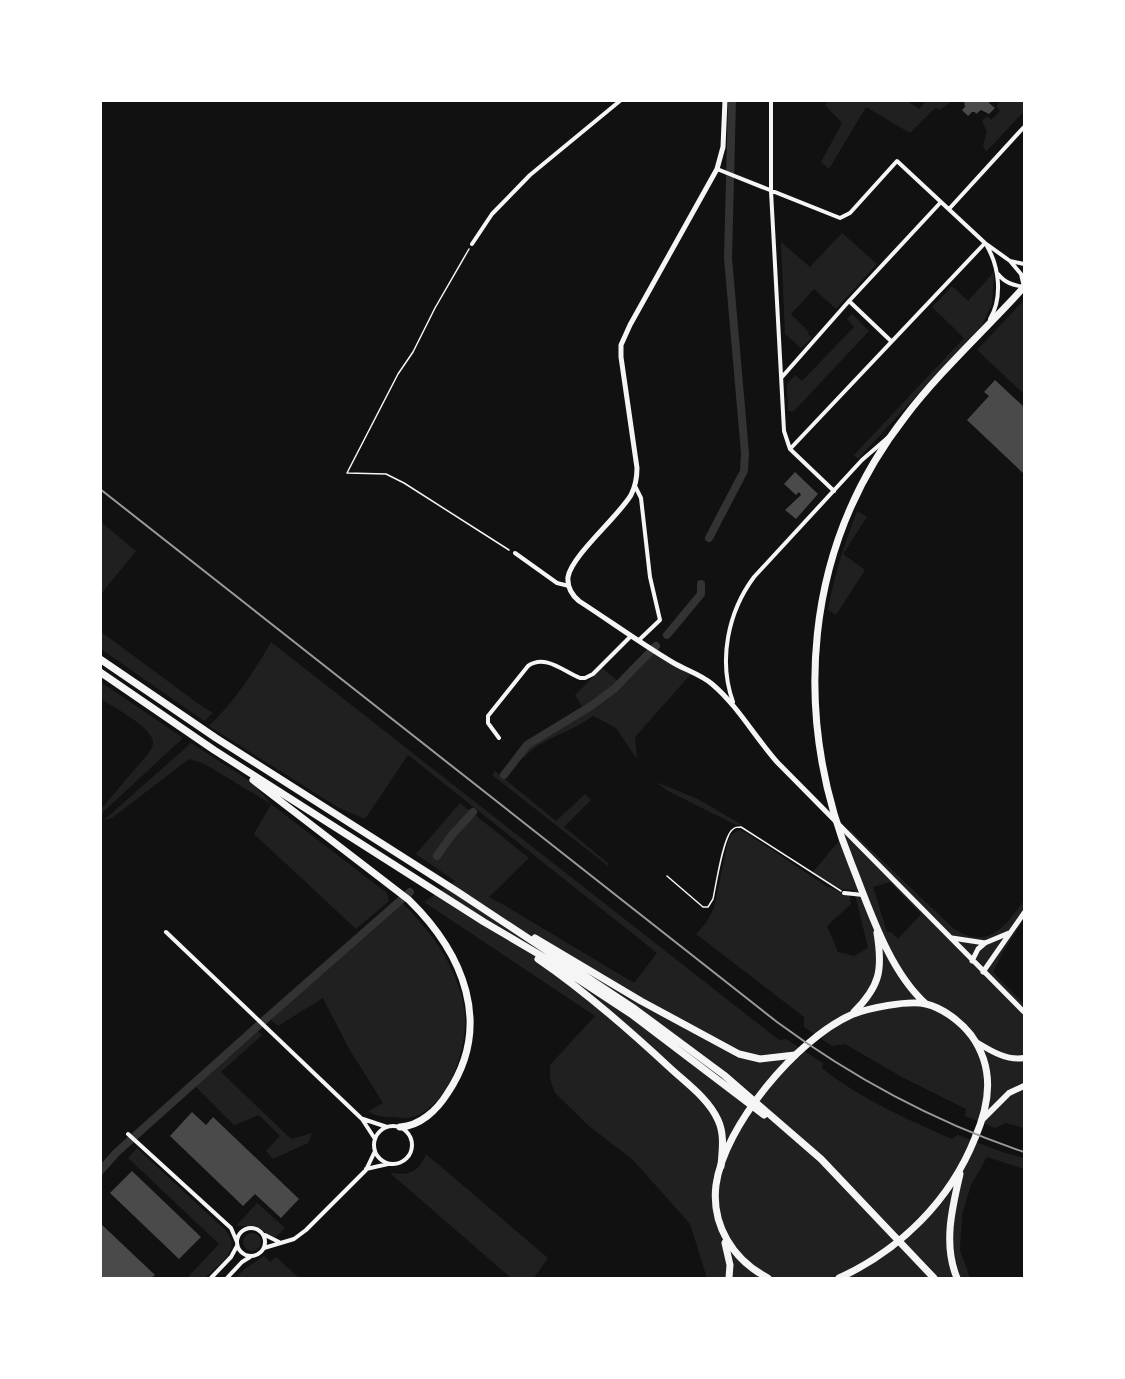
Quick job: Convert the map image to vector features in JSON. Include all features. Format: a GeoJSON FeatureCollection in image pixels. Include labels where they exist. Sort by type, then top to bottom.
{"type":"FeatureCollection","features":[{"type":"Feature","properties":{"kind":"main road"},"geometry":{"type":"LineString","coordinates":[[957,1278],[951,1255],[949,1233],[953,1203],[962,1169],[987,1104],[988,1085],[983,1060],[976,1042],[967,1030],[955,1020],[926,1004],[910,988],[876,925],[834,820],[821,762],[815,713],[814,665],[819,624],[830,569],[847,518],[869,473],[894,432],[916,403],[1024,287]]}},
{"type":"Feature","properties":{"kind":"main road"},"geometry":{"type":"LineString","coordinates":[[100,659],[216,738],[458,892],[635,1009],[724,1075],[821,1159],[934,1278]]}},
{"type":"Feature","properties":{"kind":"main road"},"geometry":{"type":"LineString","coordinates":[[102,673],[214,750],[484,922],[552,962],[630,1014],[721,1081],[782,1131],[884,1224]]}},
{"type":"Feature","properties":{"kind":"main road"},"geometry":{"type":"LineString","coordinates":[[214,750],[406,897],[435,928],[462,975],[467,993],[470,1036],[468,1052],[463,1065],[442,1102],[422,1120],[400,1127]]}},
{"type":"Feature","properties":{"kind":"main road"},"geometry":{"type":"LineString","coordinates":[[458,892],[641,1001],[740,1054],[760,1059],[795,1055]]}},
{"type":"Feature","properties":{"kind":"main road"},"geometry":{"type":"LineString","coordinates":[[484,922],[562,976],[622,1024],[708,1104],[719,1123],[723,1142],[715,1199],[730,1265],[729,1278]]}},
{"type":"Feature","properties":{"kind":"main road"},"geometry":{"type":"LineString","coordinates":[[852,1015],[875,987],[880,971],[876,925]]}},
{"type":"Feature","properties":{"kind":"main road"},"geometry":{"type":"LineString","coordinates":[[721,1166],[743,1121],[770,1084],[795,1055],[820,1034],[852,1015],[886,1006],[926,1004]]}},
{"type":"Feature","properties":{"kind":"main road"},"geometry":{"type":"LineString","coordinates":[[976,1042],[1002,1056],[1024,1059]]}},
{"type":"Feature","properties":{"kind":"main road"},"geometry":{"type":"LineString","coordinates":[[983,1119],[1009,1093],[1024,1086]]}},
{"type":"Feature","properties":{"kind":"main road"},"geometry":{"type":"LineString","coordinates":[[839,1278],[878,1256],[920,1223],[942,1198],[962,1169]]}},
{"type":"Feature","properties":{"kind":"main road"},"geometry":{"type":"LineString","coordinates":[[722,1232],[734,1252],[768,1278]]}},
{"type":"Feature","properties":{"kind":"street"},"geometry":{"type":"LineString","coordinates":[[472,244],[492,214],[530,175],[621,100]]}},
{"type":"Feature","properties":{"kind":"street"},"geometry":{"type":"LineString","coordinates":[[725,100],[723,147],[719,170],[630,325],[621,345],[637,468],[635,486],[623,506],[574,564],[568,575],[569,586],[576,598],[656,652],[710,683],[734,706],[756,739],[777,762],[1024,1012]]}},
{"type":"Feature","properties":{"kind":"street"},"geometry":{"type":"LineString","coordinates":[[771,100],[771,191],[784,431],[790,449],[834,490]]}},
{"type":"Feature","properties":{"kind":"street"},"geometry":{"type":"LineString","coordinates":[[949,209],[1024,127]]}},
{"type":"Feature","properties":{"kind":"street"},"geometry":{"type":"LineString","coordinates":[[719,170],[836,218],[850,213],[897,160],[985,243],[1010,261],[1021,274],[1024,287],[1012,285],[1002,279],[996,271]]}},
{"type":"Feature","properties":{"kind":"street"},"geometry":{"type":"LineString","coordinates":[[782,378],[849,301],[941,202]]}},
{"type":"Feature","properties":{"kind":"street"},"geometry":{"type":"LineString","coordinates":[[981,334],[994,312],[998,279],[991,254],[985,243]]}},
{"type":"Feature","properties":{"kind":"street"},"geometry":{"type":"LineString","coordinates":[[790,449],[985,243]]}},
{"type":"Feature","properties":{"kind":"street"},"geometry":{"type":"LineString","coordinates":[[1010,261],[1024,264]]}},
{"type":"Feature","properties":{"kind":"street"},"geometry":{"type":"LineString","coordinates":[[849,301],[891,341]]}},
{"type":"Feature","properties":{"kind":"street"},"geometry":{"type":"LineString","coordinates":[[734,706],[729,692],[726,667],[728,637],[738,602],[754,577],[881,441],[894,432]]}},
{"type":"Feature","properties":{"kind":"street"},"geometry":{"type":"LineString","coordinates":[[635,486],[641,498],[650,577],[660,620],[639,640]]}},
{"type":"Feature","properties":{"kind":"street"},"geometry":{"type":"LineString","coordinates":[[515,553],[557,583],[569,586]]}},
{"type":"Feature","properties":{"kind":"street"},"geometry":{"type":"LineString","coordinates":[[499,738],[488,723],[488,718],[528,666],[543,661],[580,678],[585,678],[593,674],[632,636]]}},
{"type":"Feature","properties":{"kind":"street"},"geometry":{"type":"LineString","coordinates":[[844,893],[864,895]]}},
{"type":"Feature","properties":{"kind":"street"},"geometry":{"type":"LineString","coordinates":[[983,972],[1024,913]]}},
{"type":"Feature","properties":{"kind":"street"},"geometry":{"type":"LineString","coordinates":[[166,932],[362,1119],[375,1139],[375,1151],[366,1170],[306,1230],[294,1239],[264,1248],[258,1254],[242,1262],[227,1278]]}},
{"type":"Feature","properties":{"kind":"street"},"geometry":{"type":"LineString","coordinates":[[972,961],[978,949],[985,943],[1011,932]]}},
{"type":"Feature","properties":{"kind":"street"},"geometry":{"type":"LineString","coordinates":[[950,938],[985,943]]}},
{"type":"Feature","properties":{"kind":"street"},"geometry":{"type":"LineString","coordinates":[[362,1119],[388,1127],[400,1127],[410,1135],[413,1148],[411,1154],[401,1163],[366,1170]]}},
{"type":"Feature","properties":{"kind":"street"},"geometry":{"type":"LineString","coordinates":[[375,1139],[382,1129],[388,1127]]}},
{"type":"Feature","properties":{"kind":"street"},"geometry":{"type":"LineString","coordinates":[[129,1135],[231,1228],[242,1253],[251,1256]]}},
{"type":"Feature","properties":{"kind":"street"},"geometry":{"type":"LineString","coordinates":[[375,1151],[382,1161],[388,1164]]}},
{"type":"Feature","properties":{"kind":"street"},"geometry":{"type":"LineString","coordinates":[[231,1228],[243,1231],[255,1229],[274,1241],[283,1242]]}},
{"type":"Feature","properties":{"kind":"street"},"geometry":{"type":"LineString","coordinates":[[211,1278],[233,1254],[243,1231]]}},
{"type":"Feature","properties":{"kind":"street"},"geometry":{"type":"LineString","coordinates":[[262,1233],[265,1240],[264,1248]]}},
{"type":"Feature","properties":{"kind":"path"},"geometry":{"type":"LineString","coordinates":[[472,244],[413,352],[398,374],[347,472],[386,474],[515,553]]}},
{"type":"Feature","properties":{"kind":"path"},"geometry":{"type":"LineString","coordinates":[[667,876],[703,908],[708,907],[713,898],[729,833],[734,828],[741,827],[844,893]]}},
{"type":"Feature","properties":{"kind":"shaded area"},"geometry":{"type":"Polygon","coordinates":[[[829,101],[907,101],[919,109],[926,101],[952,101],[940,110],[935,108],[910,133],[866,107],[829,169],[821,162],[842,123],[825,105],[829,101]]]}},
{"type":"Feature","properties":{"kind":"shaded area"},"geometry":{"type":"Polygon","coordinates":[[[1001,101],[1024,101],[1024,111],[986,152],[983,145],[987,131],[982,121],[987,116],[991,120],[1000,111],[996,106],[1001,101]]]}},
{"type":"Feature","properties":{"kind":"shaded area"},"geometry":{"type":"Polygon","coordinates":[[[842,233],[877,264],[836,309],[814,289],[791,314],[812,338],[801,348],[785,334],[781,242],[810,267],[842,233]]]}},
{"type":"Feature","properties":{"kind":"shaded area"},"geometry":{"type":"Polygon","coordinates":[[[994,272],[992,304],[982,325],[858,459],[854,455],[964,338],[932,307],[952,286],[968,301],[994,272]]]}},
{"type":"Feature","properties":{"kind":"shaded area"},"geometry":{"type":"Polygon","coordinates":[[[1024,300],[1024,394],[977,350],[1024,300]]]}},
{"type":"Feature","properties":{"kind":"shaded area"},"geometry":{"type":"Polygon","coordinates":[[[852,314],[869,331],[794,411],[788,411],[787,384],[795,375],[802,381],[854,327],[847,319],[852,314]]]}},
{"type":"Feature","properties":{"kind":"shaded area"},"geometry":{"type":"Polygon","coordinates":[[[857,511],[867,517],[843,554],[865,570],[836,615],[828,610],[830,597],[840,559],[857,511]]]}},
{"type":"Feature","properties":{"kind":"shaded area"},"geometry":{"type":"Polygon","coordinates":[[[101,522],[136,551],[101,594],[101,522]]]}},
{"type":"Feature","properties":{"kind":"shaded area"},"geometry":{"type":"Polygon","coordinates":[[[100,631],[213,713],[204,721],[101,649],[100,631]]]}},
{"type":"Feature","properties":{"kind":"shaded area"},"geometry":{"type":"Polygon","coordinates":[[[271,642],[779,1040],[786,1039],[823,1063],[822,1068],[837,1079],[901,1116],[952,1139],[958,1135],[1024,1158],[1024,1169],[987,1157],[971,1185],[962,1215],[960,1250],[970,1278],[707,1278],[690,1224],[633,1160],[589,1126],[555,1093],[550,1079],[550,1065],[595,1016],[424,902],[455,881],[416,854],[460,803],[529,858],[489,897],[634,983],[657,953],[408,755],[365,819],[339,808],[209,726],[243,686],[271,642]]]}},
{"type":"Feature","properties":{"kind":"shaded area"},"geometry":{"type":"Polygon","coordinates":[[[652,652],[691,674],[635,737],[637,759],[616,728],[593,716],[539,745],[524,758],[521,756],[528,746],[603,700],[652,652]]]}},
{"type":"Feature","properties":{"kind":"shaded area"},"geometry":{"type":"Polygon","coordinates":[[[602,668],[619,682],[583,708],[575,695],[602,668]]]}},
{"type":"Feature","properties":{"kind":"shaded area"},"geometry":{"type":"Polygon","coordinates":[[[101,682],[183,738],[101,814],[101,809],[147,755],[153,742],[151,736],[139,724],[101,699],[101,682]]]}},
{"type":"Feature","properties":{"kind":"shaded area"},"geometry":{"type":"Polygon","coordinates":[[[191,743],[253,783],[271,804],[203,763],[189,759],[112,818],[104,820],[191,743]]]}},
{"type":"Feature","properties":{"kind":"shaded area"},"geometry":{"type":"Polygon","coordinates":[[[495,771],[556,821],[585,794],[591,800],[564,827],[609,864],[608,866],[492,775],[495,771]]]}},
{"type":"Feature","properties":{"kind":"shaded area"},"geometry":{"type":"Polygon","coordinates":[[[656,782],[698,799],[742,825],[736,825],[668,791],[656,782]]]}},
{"type":"Feature","properties":{"kind":"shaded area"},"geometry":{"type":"Polygon","coordinates":[[[271,804],[387,893],[389,901],[356,929],[254,834],[271,804]]]}},
{"type":"Feature","properties":{"kind":"shaded area"},"geometry":{"type":"Polygon","coordinates":[[[849,829],[953,928],[965,935],[976,937],[995,933],[1010,919],[1024,900],[1024,919],[993,972],[1024,1004],[1024,1128],[1006,1123],[995,1128],[965,1116],[966,1109],[902,1077],[845,1044],[832,1046],[804,1027],[804,1017],[696,934],[706,923],[714,908],[728,841],[732,834],[739,830],[826,886],[850,896],[851,904],[827,926],[838,952],[854,956],[868,948],[854,890],[841,889],[813,872],[849,829]],[[890,882],[873,887],[887,932],[891,932],[898,939],[921,914],[890,882]]]}},
{"type":"Feature","properties":{"kind":"shaded area"},"geometry":{"type":"Polygon","coordinates":[[[398,899],[431,935],[448,962],[460,992],[465,1023],[460,1057],[445,1090],[435,1103],[422,1113],[406,1118],[381,1116],[368,1111],[383,1103],[348,1047],[323,998],[278,1026],[265,1015],[398,899]]]}},
{"type":"Feature","properties":{"kind":"shaded area"},"geometry":{"type":"Polygon","coordinates":[[[252,1026],[262,1035],[221,1072],[291,1139],[312,1133],[308,1143],[273,1159],[266,1151],[280,1136],[259,1115],[234,1125],[191,1082],[252,1026]]]}},
{"type":"Feature","properties":{"kind":"shaded area"},"geometry":{"type":"Polygon","coordinates":[[[137,1148],[230,1236],[230,1250],[227,1256],[205,1278],[187,1278],[219,1244],[128,1158],[137,1148]]]}},
{"type":"Feature","properties":{"kind":"shaded area"},"geometry":{"type":"Polygon","coordinates":[[[426,1154],[548,1258],[534,1278],[511,1278],[390,1173],[412,1172],[419,1166],[426,1154]]]}},
{"type":"Feature","properties":{"kind":"shaded area"},"geometry":{"type":"Polygon","coordinates":[[[257,1203],[285,1228],[276,1237],[273,1238],[256,1226],[236,1226],[257,1203]]]}},
{"type":"Feature","properties":{"kind":"shaded area"},"geometry":{"type":"Polygon","coordinates":[[[252,1233],[258,1236],[261,1242],[258,1248],[252,1251],[246,1248],[243,1242],[246,1236],[252,1233]]]}},
{"type":"Feature","properties":{"kind":"shaded area"},"geometry":{"type":"Polygon","coordinates":[[[264,1256],[270,1262],[276,1257],[299,1278],[235,1278],[264,1256]]]}},
{"type":"Feature","properties":{"kind":"building"},"geometry":{"type":"Polygon","coordinates":[[[964,100],[992,100],[989,103],[995,108],[989,114],[981,110],[976,114],[972,112],[968,116],[962,110],[965,107],[964,100]]]}},
{"type":"Feature","properties":{"kind":"building"},"geometry":{"type":"Polygon","coordinates":[[[995,380],[1024,407],[1024,474],[967,420],[989,396],[984,392],[995,380]]]}},
{"type":"Feature","properties":{"kind":"building"},"geometry":{"type":"Polygon","coordinates":[[[795,472],[818,494],[796,519],[785,510],[801,495],[799,492],[796,495],[784,484],[795,472]]]}},
{"type":"Feature","properties":{"kind":"building"},"geometry":{"type":"Polygon","coordinates":[[[192,1112],[206,1125],[213,1117],[299,1199],[281,1218],[255,1194],[243,1206],[170,1136],[192,1112]]]}},
{"type":"Feature","properties":{"kind":"building"},"geometry":{"type":"Polygon","coordinates":[[[132,1171],[201,1237],[179,1259],[110,1193],[132,1171]]]}},
{"type":"Feature","properties":{"kind":"building"},"geometry":{"type":"Polygon","coordinates":[[[100,1223],[155,1275],[151,1278],[100,1278],[100,1223]]]}},
{"type":"Feature","properties":{"kind":"waterway"},"geometry":{"type":"LineString","coordinates":[[709,538],[744,471],[745,453],[728,258],[732,100]]}},
{"type":"Feature","properties":{"kind":"waterway"},"geometry":{"type":"LineString","coordinates":[[667,635],[701,594],[701,584]]}},
{"type":"Feature","properties":{"kind":"waterway"},"geometry":{"type":"LineString","coordinates":[[504,775],[527,745],[591,706],[614,689],[656,646]]}},
{"type":"Feature","properties":{"kind":"waterway"},"geometry":{"type":"LineString","coordinates":[[437,856],[451,836],[473,812]]}},
{"type":"Feature","properties":{"kind":"waterway"},"geometry":{"type":"LineString","coordinates":[[100,1171],[117,1152],[410,892]]}},
{"type":"Feature","properties":{"kind":"railway"},"geometry":{"type":"LineString","coordinates":[[100,489],[777,1022],[835,1062],[896,1097],[959,1127],[1024,1152]]}}]}
